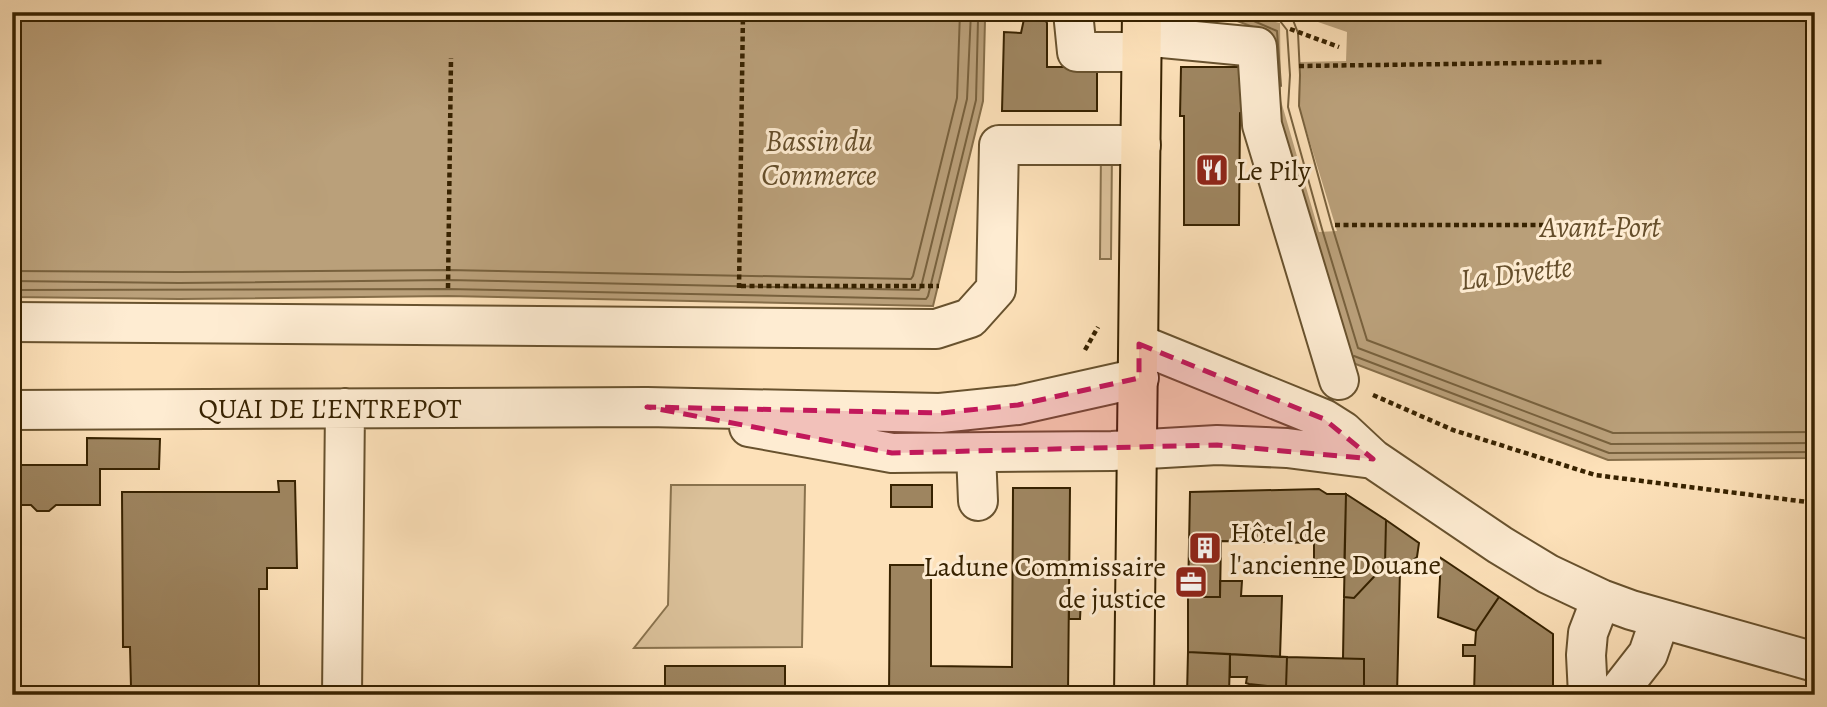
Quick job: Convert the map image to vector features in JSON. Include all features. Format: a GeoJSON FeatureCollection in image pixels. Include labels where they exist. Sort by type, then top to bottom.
{"type":"FeatureCollection","features":[{"type":"Feature","properties":{"kind":"main road"},"geometry":{"type":"LineString","coordinates":[[1134,695],[1142,34]]}},
{"type":"Feature","properties":{"kind":"street"},"geometry":{"type":"LineString","coordinates":[[1073,12],[1077,51],[1142,34],[1257,47],[1262,125],[1339,380]]}},
{"type":"Feature","properties":{"kind":"street"},"geometry":{"type":"LineString","coordinates":[[12,322],[936,329],[970,318],[996,289],[999,145],[1141,145]]}},
{"type":"Feature","properties":{"kind":"street"},"geometry":{"type":"LineString","coordinates":[[1139,361],[1324,419],[1343,431],[1373,459],[1500,545],[1601,599],[1660,619],[1815,662]]}},
{"type":"Feature","properties":{"kind":"street","name":"QUAI DE L'ENTREPOT"},"geometry":{"type":"LineString","coordinates":[[12,410],[647,407],[940,413],[1018,405],[1139,361]]}},
{"type":"Feature","properties":{"kind":"street","name":"QUAI DE L'ENTREPOT"},"geometry":{"type":"LineString","coordinates":[[647,407],[892,453],[1217,445],[1287,448],[1373,459]]}},
{"type":"Feature","properties":{"kind":"street"},"geometry":{"type":"LineString","coordinates":[[342,695],[345,408]]}},
{"type":"Feature","properties":{"kind":"street"},"geometry":{"type":"LineString","coordinates":[[976,453],[978,501]]}},
{"type":"Feature","properties":{"kind":"street"},"geometry":{"type":"LineString","coordinates":[[1588,695],[1588,633],[1601,599]]}},
{"type":"Feature","properties":{"kind":"street"},"geometry":{"type":"LineString","coordinates":[[1616,695],[1648,654],[1660,619]]}},
{"type":"Feature","properties":{"kind":"path"},"geometry":{"type":"LineString","coordinates":[[739,294],[743,13]]}},
{"type":"Feature","properties":{"kind":"path"},"geometry":{"type":"LineString","coordinates":[[448,296],[451,58]]}},
{"type":"Feature","properties":{"kind":"path"},"geometry":{"type":"LineString","coordinates":[[1300,66],[1602,62]]}},
{"type":"Feature","properties":{"kind":"path"},"geometry":{"type":"LineString","coordinates":[[1335,225],[1596,225]]}},
{"type":"Feature","properties":{"kind":"path"},"geometry":{"type":"LineString","coordinates":[[1339,380],[1453,430],[1595,475],[1815,503]]}},
{"type":"Feature","properties":{"kind":"highlighted area"},"geometry":{"type":"Polygon","coordinates":[[[1139,344],[1324,419],[1373,459],[1217,445],[892,453],[647,407],[940,413],[1018,405],[1139,378],[1139,344]]]}},
{"type":"Feature","properties":{"kind":"shaded area"},"geometry":{"type":"Polygon","coordinates":[[[1101,150],[1112,150],[1111,259],[1100,259],[1101,150]]]}},
{"type":"Feature","properties":{"kind":"shaded area"},"geometry":{"type":"Polygon","coordinates":[[[671,485],[805,485],[802,647],[634,648],[668,605],[671,485]]]}},
{"type":"Feature","properties":{"kind":"water","name":"Bassin du Commerce"},"geometry":{"type":"Polygon","coordinates":[[[12,12],[992,12],[992,16],[985,20],[983,101],[933,306],[448,296],[179,299],[12,297],[12,12]]]}},
{"type":"Feature","properties":{"kind":"water","name":"Avant-Port"},"geometry":{"type":"Polygon","coordinates":[[[1217,12],[1815,12],[1815,458],[1608,460],[1345,360],[1272,108],[1272,34],[1224,16],[1217,16],[1217,12]]]}},
{"type":"Feature","properties":{"kind":"pier"},"geometry":{"type":"Polygon","coordinates":[[[1233,12],[1289,12],[1347,32],[1346,61],[1300,62],[1298,103],[1337,231],[1319,232],[1281,101],[1280,23],[1233,12]]]}},
{"type":"Feature","properties":{"kind":"building"},"geometry":{"type":"Polygon","coordinates":[[[1038,14],[1043,16],[1047,23],[1047,67],[1097,67],[1097,111],[1002,111],[1004,32],[1021,33],[1024,19],[1038,14]]]}},
{"type":"Feature","properties":{"kind":"building","name":"Le Pily"},"geometry":{"type":"Polygon","coordinates":[[[1181,67],[1246,67],[1245,112],[1240,113],[1239,225],[1184,225],[1181,67]]]}},
{"type":"Feature","properties":{"kind":"building"},"geometry":{"type":"Polygon","coordinates":[[[87,438],[160,439],[159,469],[100,469],[100,505],[56,505],[49,511],[37,511],[31,505],[12,505],[12,465],[87,465],[87,438]]]}},
{"type":"Feature","properties":{"kind":"building"},"geometry":{"type":"Polygon","coordinates":[[[278,481],[295,481],[297,568],[267,568],[267,589],[259,589],[259,688],[131,687],[130,647],[123,647],[122,492],[279,492],[278,481]]]}},
{"type":"Feature","properties":{"kind":"building"},"geometry":{"type":"Polygon","coordinates":[[[891,485],[932,485],[932,507],[891,507],[891,485]]]}},
{"type":"Feature","properties":{"kind":"building"},"geometry":{"type":"Polygon","coordinates":[[[1013,488],[1070,488],[1068,695],[889,695],[890,565],[931,565],[931,666],[1012,667],[1013,488]]]}},
{"type":"Feature","properties":{"kind":"building","name":"Hôtel de l'ancienne Douane"},"geometry":{"type":"Polygon","coordinates":[[[1319,489],[1327,494],[1346,494],[1344,577],[1314,577],[1314,543],[1221,541],[1220,597],[1188,597],[1190,492],[1319,489]]]}},
{"type":"Feature","properties":{"kind":"building"},"geometry":{"type":"Polygon","coordinates":[[[1346,494],[1386,520],[1385,565],[1354,598],[1344,597],[1346,494]]]}},
{"type":"Feature","properties":{"kind":"building"},"geometry":{"type":"Polygon","coordinates":[[[1386,520],[1419,543],[1417,557],[1400,570],[1397,695],[1364,695],[1364,659],[1343,659],[1344,597],[1354,598],[1385,565],[1386,520]]]}},
{"type":"Feature","properties":{"kind":"building"},"geometry":{"type":"Polygon","coordinates":[[[1441,558],[1499,597],[1476,631],[1438,617],[1441,558]]]}},
{"type":"Feature","properties":{"kind":"building"},"geometry":{"type":"Polygon","coordinates":[[[1220,581],[1242,581],[1241,596],[1282,596],[1280,657],[1188,652],[1188,597],[1220,597],[1220,581]]]}},
{"type":"Feature","properties":{"kind":"building"},"geometry":{"type":"Polygon","coordinates":[[[1499,597],[1553,634],[1553,695],[1474,695],[1475,656],[1463,656],[1463,645],[1475,645],[1476,631],[1499,597]]]}},
{"type":"Feature","properties":{"kind":"building"},"geometry":{"type":"Polygon","coordinates":[[[1069,598],[1081,598],[1080,619],[1069,619],[1069,598]]]}},
{"type":"Feature","properties":{"kind":"building"},"geometry":{"type":"Polygon","coordinates":[[[1188,652],[1230,654],[1229,695],[1187,695],[1188,652]]]}},
{"type":"Feature","properties":{"kind":"building"},"geometry":{"type":"Polygon","coordinates":[[[1230,654],[1287,657],[1286,688],[1249,684],[1246,683],[1247,677],[1230,677],[1230,654]]]}},
{"type":"Feature","properties":{"kind":"building"},"geometry":{"type":"Polygon","coordinates":[[[1287,657],[1364,659],[1364,688],[1286,688],[1287,657]]]}},
{"type":"Feature","properties":{"kind":"building"},"geometry":{"type":"Polygon","coordinates":[[[665,666],[785,666],[785,695],[665,695],[665,666]]]}},
{"type":"Feature","properties":{"kind":"building"},"geometry":{"type":"Polygon","coordinates":[[[131,687],[259,688],[259,695],[131,695],[131,687]]]}},
{"type":"Feature","properties":{"kind":"place","name":"Le Pily"},"geometry":{"type":"Point","coordinates":[1212,170]}},
{"type":"Feature","properties":{"kind":"place","name":"Hôtel de l'ancienne Douane"},"geometry":{"type":"Point","coordinates":[1205,548]}},
{"type":"Feature","properties":{"kind":"place","name":"Ladune Commissaire de justice"},"geometry":{"type":"Point","coordinates":[1191,582]}},
{"type":"Feature","properties":{"kind":"water label","name":"La Divette"},"geometry":{"type":"Point","coordinates":[1516,273]}}]}
